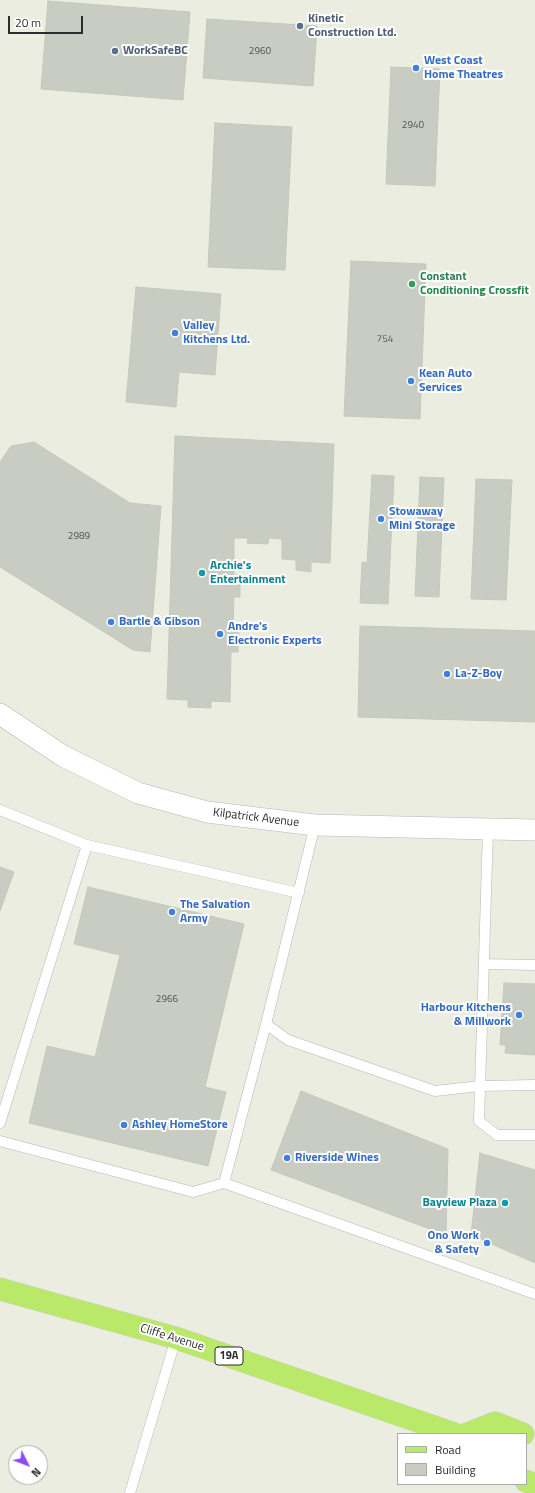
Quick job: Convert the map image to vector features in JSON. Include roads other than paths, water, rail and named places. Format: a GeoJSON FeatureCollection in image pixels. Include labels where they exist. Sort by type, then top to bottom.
{"type":"FeatureCollection","features":[{"type":"Feature","properties":{"kind":"main road","name":"Cliffe Avenue"},"geometry":{"type":"LineString","coordinates":[[0,1289],[176,1338],[452,1433]]}},
{"type":"Feature","properties":{"kind":"main road"},"geometry":{"type":"LineString","coordinates":[[470,1433],[495,1423],[520,1433]]}},
{"type":"Feature","properties":{"kind":"street","name":"Kilpatrick Avenue"},"geometry":{"type":"LineString","coordinates":[[0,714],[63,756],[138,793],[207,812],[315,825],[535,830]]}},
{"type":"Feature","properties":{"kind":"lane"},"geometry":{"type":"LineString","coordinates":[[0,810],[86,845],[299,893]]}},
{"type":"Feature","properties":{"kind":"lane"},"geometry":{"type":"LineString","coordinates":[[224,1183],[266,1024],[315,825]]}},
{"type":"Feature","properties":{"kind":"lane"},"geometry":{"type":"LineString","coordinates":[[488,828],[480,1121],[497,1135],[535,1135]]}},
{"type":"Feature","properties":{"kind":"lane"},"geometry":{"type":"LineString","coordinates":[[0,1123],[86,845]]}},
{"type":"Feature","properties":{"kind":"lane"},"geometry":{"type":"LineString","coordinates":[[484,964],[535,965]]}},
{"type":"Feature","properties":{"kind":"lane"},"geometry":{"type":"LineString","coordinates":[[266,1024],[288,1040],[435,1091],[480,1086],[535,1085]]}},
{"type":"Feature","properties":{"kind":"lane"},"geometry":{"type":"LineString","coordinates":[[0,1141],[193,1192],[224,1183],[535,1294]]}},
{"type":"Feature","properties":{"kind":"lane"},"geometry":{"type":"LineString","coordinates":[[130,1493],[176,1338]]}},
{"type":"Feature","properties":{"kind":"place","name":"Kinetic Construction Ltd."},"geometry":{"type":"Point","coordinates":[300,26]}},
{"type":"Feature","properties":{"kind":"place","name":"WorkSafeBC"},"geometry":{"type":"Point","coordinates":[115,51]}},
{"type":"Feature","properties":{"kind":"place","name":"West Coast Home Theatres"},"geometry":{"type":"Point","coordinates":[416,68]}},
{"type":"Feature","properties":{"kind":"place","name":"Constant Conditioning Crossfit"},"geometry":{"type":"Point","coordinates":[412,284]}},
{"type":"Feature","properties":{"kind":"place","name":"Valley Kitchens Ltd."},"geometry":{"type":"Point","coordinates":[175,333]}},
{"type":"Feature","properties":{"kind":"place","name":"Kean Auto Services"},"geometry":{"type":"Point","coordinates":[411,381]}},
{"type":"Feature","properties":{"kind":"place","name":"Stowaway Mini Storage"},"geometry":{"type":"Point","coordinates":[381,519]}},
{"type":"Feature","properties":{"kind":"place","name":"Archie's Entertainment"},"geometry":{"type":"Point","coordinates":[202,573]}},
{"type":"Feature","properties":{"kind":"place","name":"Bartle & Gibson"},"geometry":{"type":"Point","coordinates":[111,622]}},
{"type":"Feature","properties":{"kind":"place","name":"Andre's Electronic Experts"},"geometry":{"type":"Point","coordinates":[220,634]}},
{"type":"Feature","properties":{"kind":"place","name":"La-Z-Boy"},"geometry":{"type":"Point","coordinates":[447,674]}},
{"type":"Feature","properties":{"kind":"place","name":"The Salvation Army"},"geometry":{"type":"Point","coordinates":[172,912]}},
{"type":"Feature","properties":{"kind":"place","name":"Harbour Kitchens & Millwork"},"geometry":{"type":"Point","coordinates":[519,1015]}},
{"type":"Feature","properties":{"kind":"place","name":"Ashley HomeStore"},"geometry":{"type":"Point","coordinates":[124,1125]}},
{"type":"Feature","properties":{"kind":"place","name":"Riverside Wines"},"geometry":{"type":"Point","coordinates":[287,1158]}},
{"type":"Feature","properties":{"kind":"place","name":"Bayview Plaza"},"geometry":{"type":"Point","coordinates":[505,1203]}},
{"type":"Feature","properties":{"kind":"place","name":"Ono Work & Safety"},"geometry":{"type":"Point","coordinates":[487,1243]}}]}
